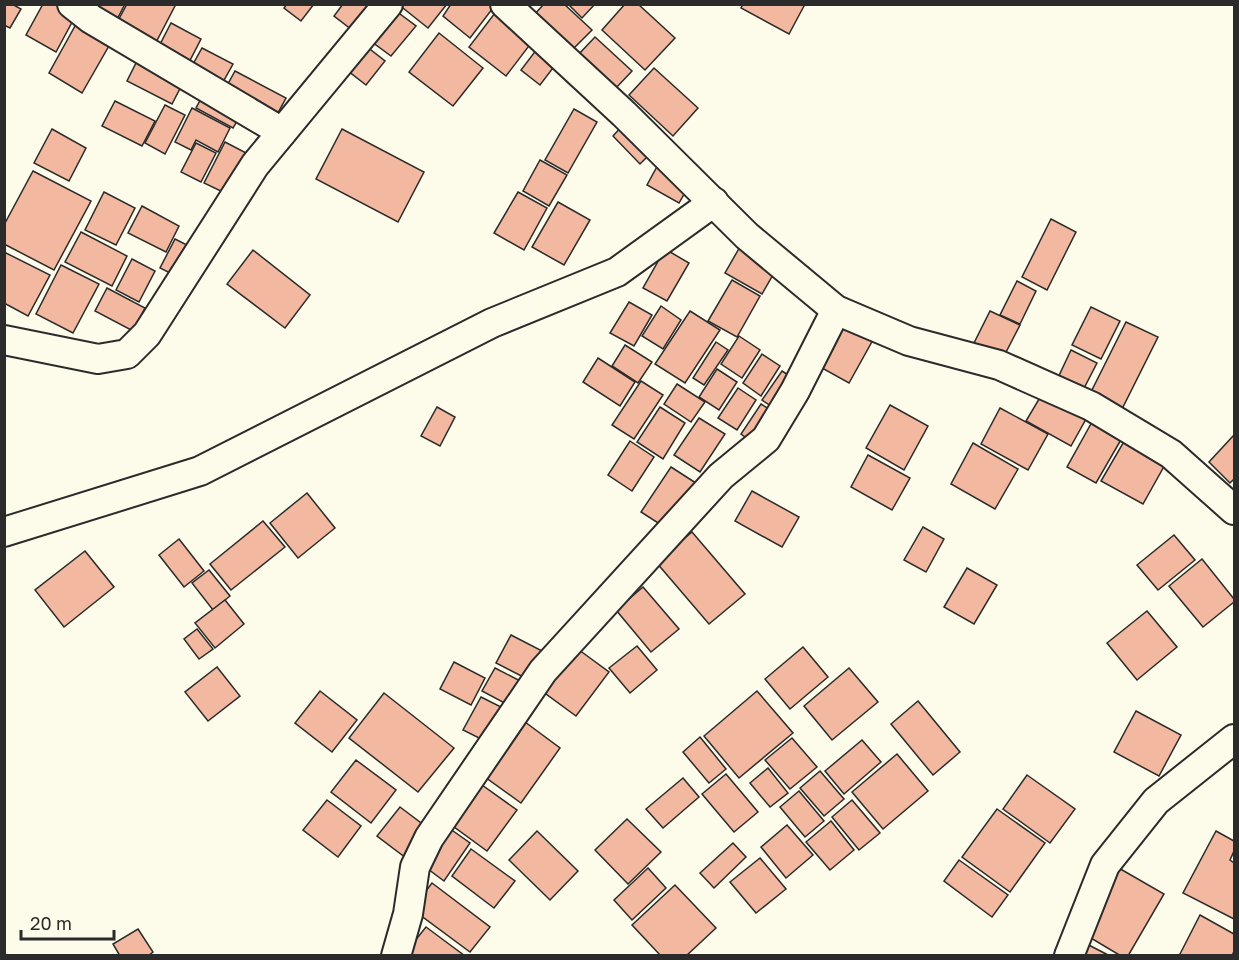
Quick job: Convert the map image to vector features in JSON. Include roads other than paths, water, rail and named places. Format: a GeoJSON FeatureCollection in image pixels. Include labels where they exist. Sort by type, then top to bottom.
{"type":"FeatureCollection","features":[{"type":"Feature","properties":{"kind":"street"},"geometry":{"type":"LineString","coordinates":[[72,4],[91,19],[282,132]]}},
{"type":"Feature","properties":{"kind":"street"},"geometry":{"type":"LineString","coordinates":[[4,340],[98,359],[127,354],[147,334],[255,165],[388,4]]}},
{"type":"Feature","properties":{"kind":"street"},"geometry":{"type":"LineString","coordinates":[[505,4],[624,114],[747,236],[836,310],[909,341],[999,365],[1091,406],[1171,454],[1234,510]]}},
{"type":"Feature","properties":{"kind":"street"},"geometry":{"type":"LineString","coordinates":[[4,532],[200,471],[492,324],[617,272],[714,202]]}},
{"type":"Feature","properties":{"kind":"street"},"geometry":{"type":"LineString","coordinates":[[396,956],[408,915],[415,867],[429,838],[543,671],[721,476],[766,439],[795,391],[836,310]]}},
{"type":"Feature","properties":{"kind":"street"},"geometry":{"type":"LineString","coordinates":[[1069,956],[1105,865],[1156,801],[1234,739]]}}]}
